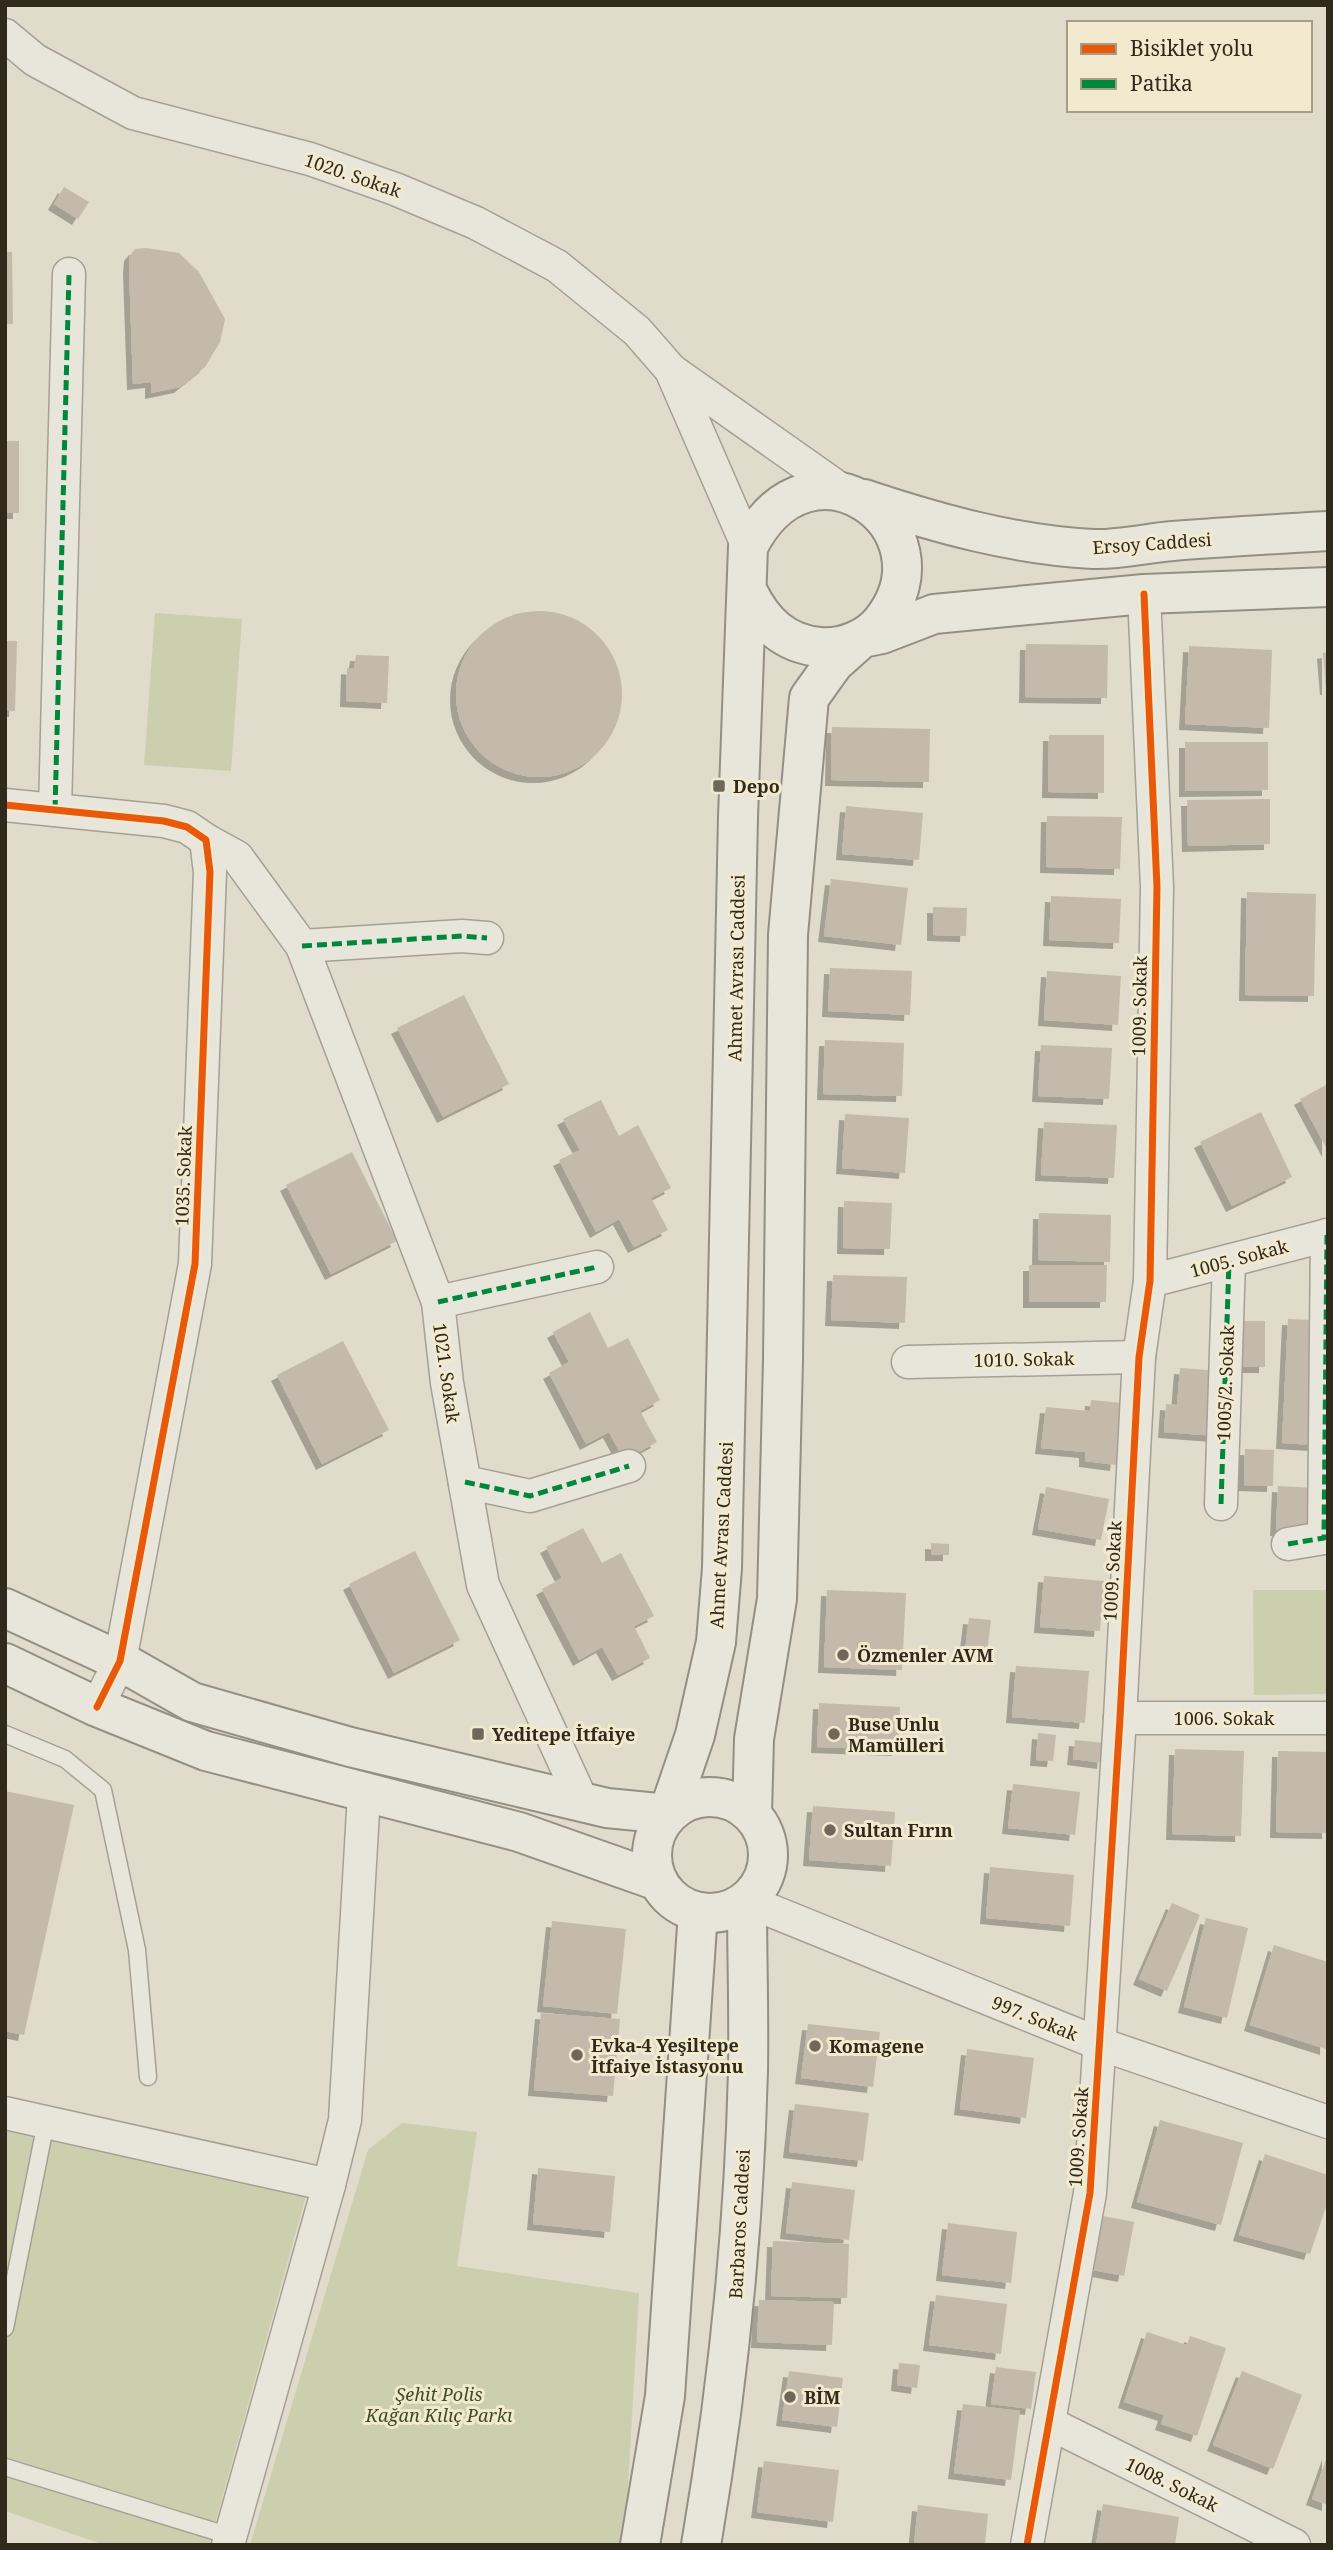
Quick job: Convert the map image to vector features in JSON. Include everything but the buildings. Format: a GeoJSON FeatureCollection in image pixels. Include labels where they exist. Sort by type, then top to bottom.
{"type":"FeatureCollection","features":[{"type":"Feature","properties":{"kind":"main road","name":"Ahmet Avrası Caddesi"},"geometry":{"type":"LineString","coordinates":[[668,1814],[695,1735],[716,1642],[722,1568],[738,817],[748,592],[745,569],[748,547],[760,522],[779,503],[804,492],[831,490],[849,493],[875,509],[889,525],[899,545],[902,566],[900,587],[892,608],[879,625],[834,663],[809,698],[788,935],[777,1600],[754,1739],[752,1814]]}},
{"type":"Feature","properties":{"kind":"main road","name":"Ersoy Caddesi"},"geometry":{"type":"LineString","coordinates":[[849,493],[919,518],[1040,545],[1097,549],[1171,541],[1328,531]]}},
{"type":"Feature","properties":{"kind":"main road"},"geometry":{"type":"LineString","coordinates":[[1144,594],[1328,587]]}},
{"type":"Feature","properties":{"kind":"main road","name":"Ahmet Avrası Caddesi"},"geometry":{"type":"LineString","coordinates":[[748,592],[769,626],[804,645],[824,648],[882,634],[934,614],[1144,594]]}},
{"type":"Feature","properties":{"kind":"main road"},"geometry":{"type":"LineString","coordinates":[[5,1608],[120,1661],[192,1702],[350,1747],[607,1808],[668,1814]]}},
{"type":"Feature","properties":{"kind":"main road"},"geometry":{"type":"LineString","coordinates":[[5,1663],[97,1707],[206,1751],[519,1832],[658,1881]]}},
{"type":"Feature","properties":{"kind":"main road"},"geometry":{"type":"LineString","coordinates":[[701,1797],[719,1797],[737,1803],[752,1814],[763,1830],[768,1858],[760,1886],[747,1901],[723,1911],[698,1912],[669,1895],[658,1881],[653,1864],[653,1846],[658,1829],[668,1814],[683,1803],[701,1797]]}},
{"type":"Feature","properties":{"kind":"main road","name":"Barbaros Caddesi"},"geometry":{"type":"LineString","coordinates":[[702,2545],[721,2431],[732,2327],[748,2070],[747,1901]]}},
{"type":"Feature","properties":{"kind":"main road"},"geometry":{"type":"LineString","coordinates":[[640,2545],[665,2396],[698,1912]]}},
{"type":"Feature","properties":{"kind":"street","name":"1020. Sokak"},"geometry":{"type":"LineString","coordinates":[[5,35],[35,60],[133,113],[310,159],[395,188],[476,223],[557,266],[637,331],[671,370],[849,493]]}},
{"type":"Feature","properties":{"kind":"street"},"geometry":{"type":"LineString","coordinates":[[55,810],[69,274]]}},
{"type":"Feature","properties":{"kind":"street","name":"1020. Sokak"},"geometry":{"type":"LineString","coordinates":[[671,370],[748,547]]}},
{"type":"Feature","properties":{"kind":"street","name":"1009. Sokak"},"geometry":{"type":"LineString","coordinates":[[1027,2545],[1090,2193],[1120,1718],[1139,1357],[1150,1281],[1157,887],[1144,594]]}},
{"type":"Feature","properties":{"kind":"street"},"geometry":{"type":"LineString","coordinates":[[5,805],[164,821],[187,827],[206,840]]}},
{"type":"Feature","properties":{"kind":"street","name":"1021. Sokak"},"geometry":{"type":"LineString","coordinates":[[206,840],[237,857],[302,946],[438,1302],[447,1383],[483,1585],[582,1801]]}},
{"type":"Feature","properties":{"kind":"street","name":"1035. Sokak"},"geometry":{"type":"LineString","coordinates":[[97,1707],[120,1661],[195,1264],[211,872],[206,840]]}},
{"type":"Feature","properties":{"kind":"street"},"geometry":{"type":"LineString","coordinates":[[302,946],[462,936],[486,938]]}},
{"type":"Feature","properties":{"kind":"street"},"geometry":{"type":"LineString","coordinates":[[1287,1544],[1324,1538],[1327,1235]]}},
{"type":"Feature","properties":{"kind":"street","name":"1005. Sokak"},"geometry":{"type":"LineString","coordinates":[[1150,1281],[1327,1235]]}},
{"type":"Feature","properties":{"kind":"street","name":"1005/2. Sokak"},"geometry":{"type":"LineString","coordinates":[[1221,1504],[1229,1261]]}},
{"type":"Feature","properties":{"kind":"street"},"geometry":{"type":"LineString","coordinates":[[438,1302],[597,1267]]}},
{"type":"Feature","properties":{"kind":"street","name":"1010. Sokak"},"geometry":{"type":"LineString","coordinates":[[908,1362],[1139,1357]]}},
{"type":"Feature","properties":{"kind":"street"},"geometry":{"type":"LineString","coordinates":[[465,1482],[530,1496],[629,1466]]}},
{"type":"Feature","properties":{"kind":"street","name":"1006. Sokak"},"geometry":{"type":"LineString","coordinates":[[1120,1718],[1328,1718]]}},
{"type":"Feature","properties":{"kind":"street"},"geometry":{"type":"LineString","coordinates":[[229,2540],[345,2120],[364,1794]]}},
{"type":"Feature","properties":{"kind":"street","name":"997. Sokak"},"geometry":{"type":"LineString","coordinates":[[747,1901],[1100,2044],[1328,2122]]}},
{"type":"Feature","properties":{"kind":"street"},"geometry":{"type":"LineString","coordinates":[[5,2113],[329,2185]]}},
{"type":"Feature","properties":{"kind":"street","name":"1008. Sokak"},"geometry":{"type":"LineString","coordinates":[[1049,2423],[1294,2545]]}},
{"type":"Feature","properties":{"kind":"lane"},"geometry":{"type":"LineString","coordinates":[[5,1734],[65,1759],[103,1790],[137,1950],[148,2077]]}},
{"type":"Feature","properties":{"kind":"lane"},"geometry":{"type":"LineString","coordinates":[[5,2328],[46,2122]]}},
{"type":"Feature","properties":{"kind":"lane"},"geometry":{"type":"LineString","coordinates":[[5,2467],[229,2540]]}},
{"type":"Feature","properties":{"kind":"green space"},"geometry":{"type":"Polygon","coordinates":[[[155,613],[242,619],[231,771],[144,765],[155,613]]]}},
{"type":"Feature","properties":{"kind":"green space"},"geometry":{"type":"Polygon","coordinates":[[[1253,1590],[1328,1590],[1328,1694],[1254,1695],[1253,1590]]]}},
{"type":"Feature","properties":{"kind":"green space","name":"Şehit Polis Kağan Kılıç Parkı"},"geometry":{"type":"Polygon","coordinates":[[[402,2123],[477,2132],[457,2266],[639,2293],[626,2522],[620,2545],[250,2545],[368,2150],[402,2123]]]}},
{"type":"Feature","properties":{"kind":"green space"},"geometry":{"type":"Polygon","coordinates":[[[5,2131],[306,2196],[209,2545],[105,2545],[5,2511],[5,2131]]]}},
{"type":"Feature","properties":{"kind":"marked path"},"geometry":{"type":"LineString","coordinates":[[55,810],[69,274]]}},
{"type":"Feature","properties":{"kind":"marked path"},"geometry":{"type":"LineString","coordinates":[[302,946],[462,936],[487,938]]}},
{"type":"Feature","properties":{"kind":"marked path"},"geometry":{"type":"LineString","coordinates":[[1288,1544],[1324,1538],[1327,1235]]}},
{"type":"Feature","properties":{"kind":"marked path"},"geometry":{"type":"LineString","coordinates":[[1221,1504],[1229,1261]]}},
{"type":"Feature","properties":{"kind":"marked path"},"geometry":{"type":"LineString","coordinates":[[438,1302],[597,1267]]}},
{"type":"Feature","properties":{"kind":"marked path"},"geometry":{"type":"LineString","coordinates":[[465,1482],[530,1496],[629,1466]]}},
{"type":"Feature","properties":{"kind":"cycle path"},"geometry":{"type":"LineString","coordinates":[[1027,2545],[1090,2193],[1120,1718],[1139,1357],[1150,1281],[1157,887],[1144,594]]}},
{"type":"Feature","properties":{"kind":"cycle path"},"geometry":{"type":"LineString","coordinates":[[5,805],[164,821],[187,827],[206,840],[210,872],[195,1264],[120,1661],[97,1707]]}},
{"type":"Feature","properties":{"kind":"place","name":"Depo"},"geometry":{"type":"Point","coordinates":[719,786]}},
{"type":"Feature","properties":{"kind":"place","name":"Özmenler AVM"},"geometry":{"type":"Point","coordinates":[843,1655]}},
{"type":"Feature","properties":{"kind":"place","name":"Yeditepe İtfaiye"},"geometry":{"type":"Point","coordinates":[478,1734]}},
{"type":"Feature","properties":{"kind":"place","name":"Buse Unlu Mamülleri"},"geometry":{"type":"Point","coordinates":[834,1734]}},
{"type":"Feature","properties":{"kind":"place","name":"Sultan Fırın"},"geometry":{"type":"Point","coordinates":[830,1830]}},
{"type":"Feature","properties":{"kind":"place","name":"Komagene"},"geometry":{"type":"Point","coordinates":[815,2046]}},
{"type":"Feature","properties":{"kind":"place","name":"Evka-4 Yeşiltepe İtfaiye İstasyonu"},"geometry":{"type":"Point","coordinates":[577,2055]}},
{"type":"Feature","properties":{"kind":"place","name":"BİM"},"geometry":{"type":"Point","coordinates":[790,2397]}}]}
